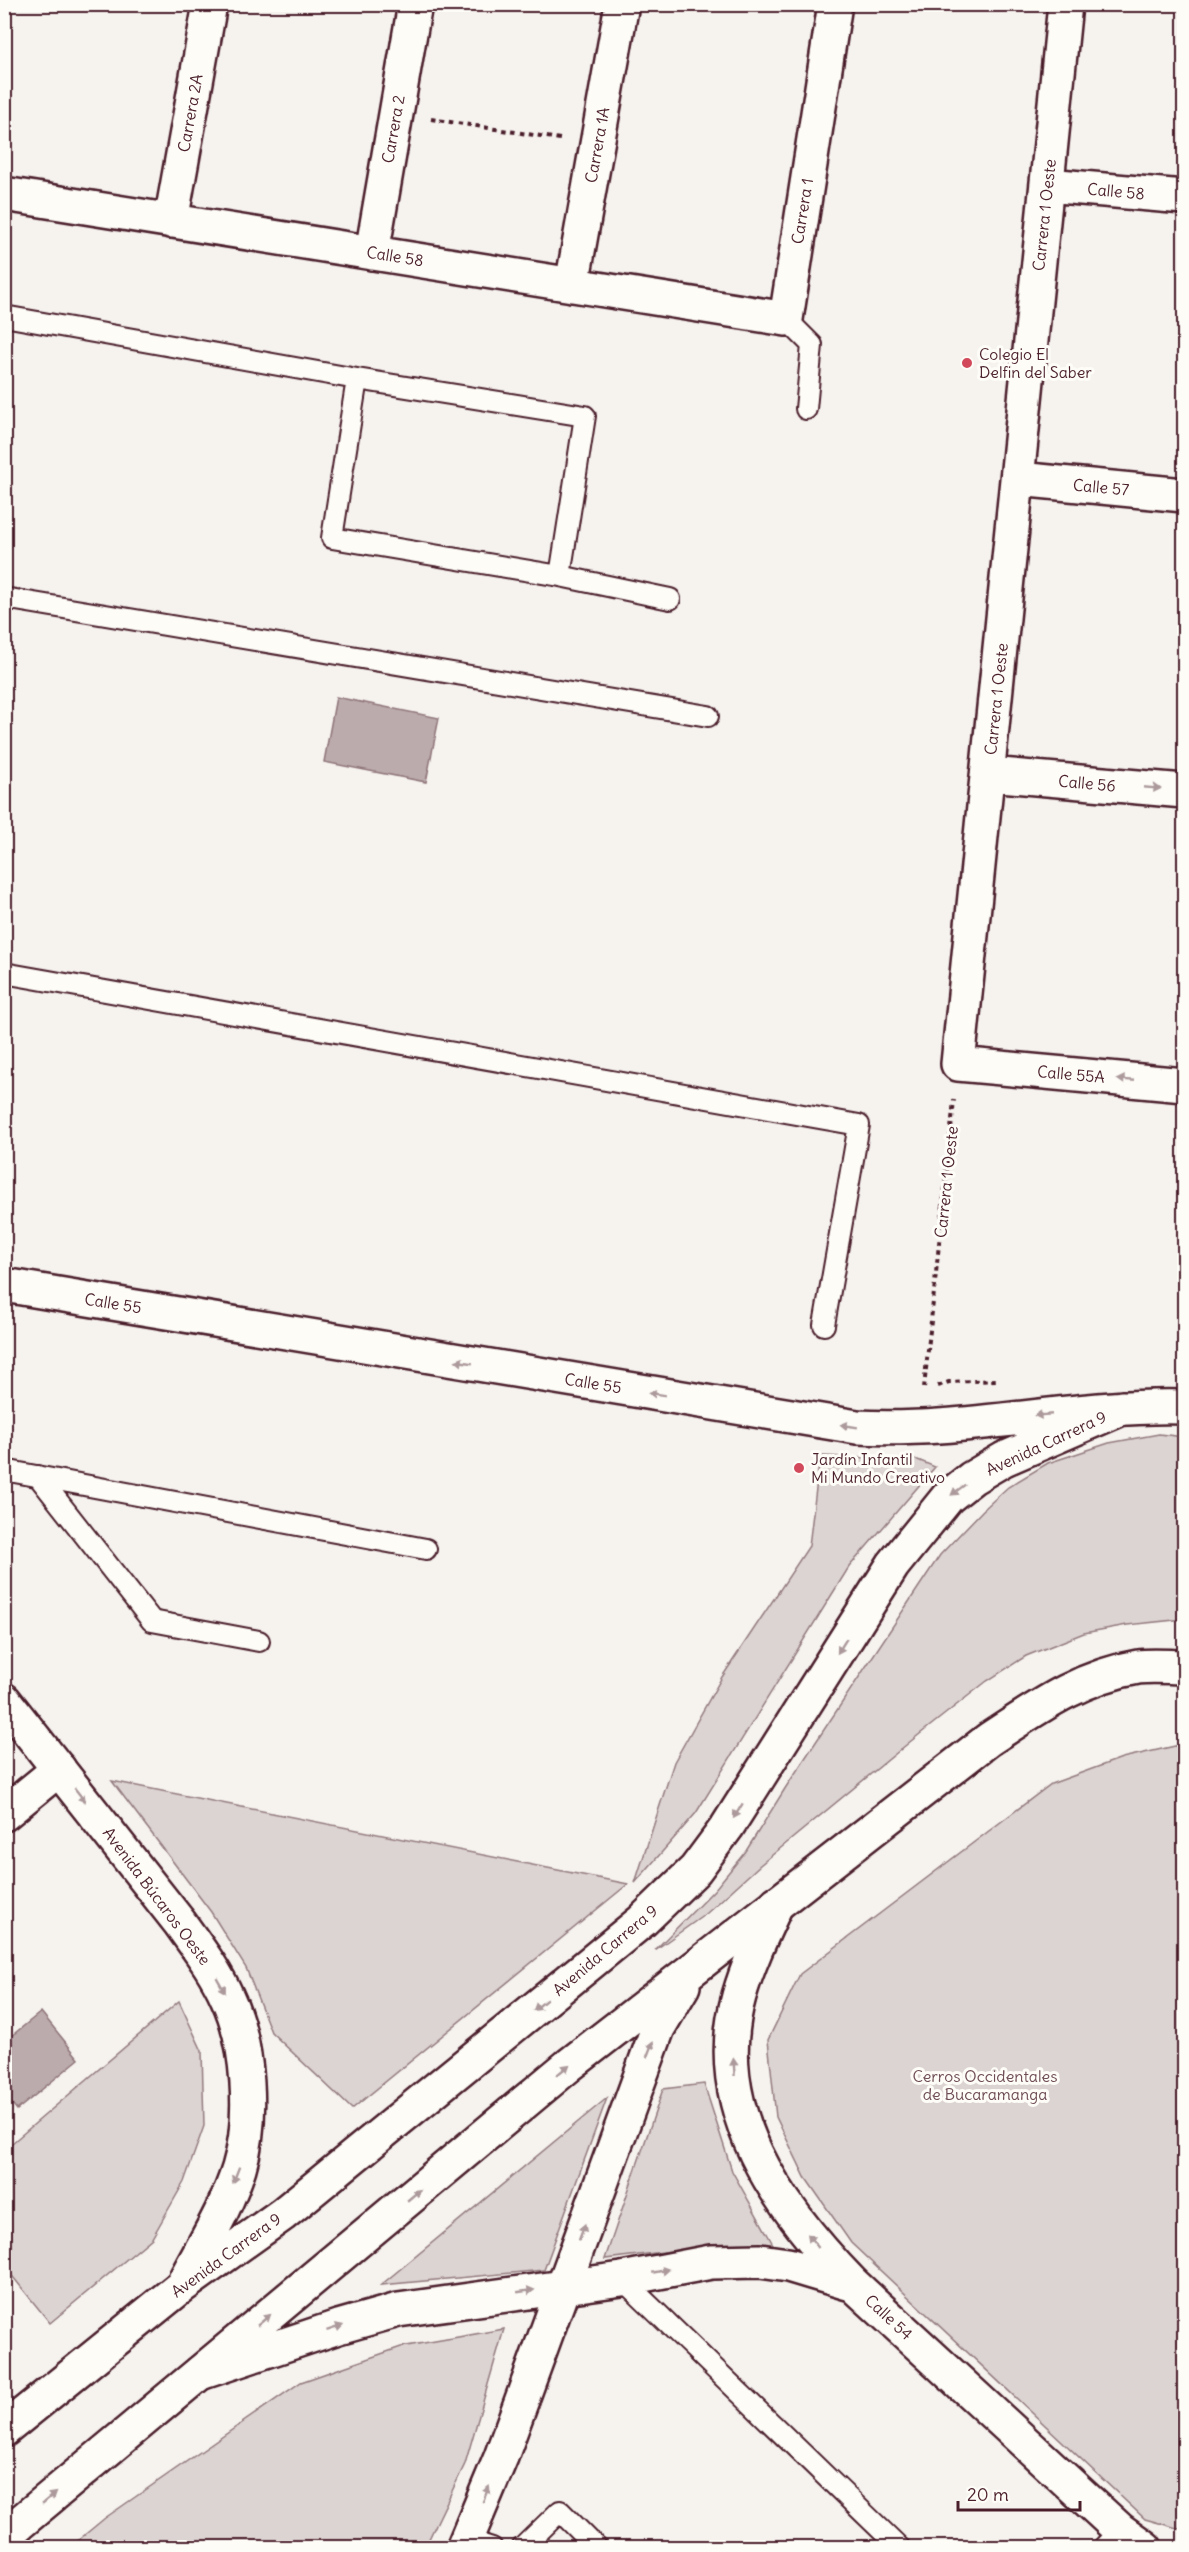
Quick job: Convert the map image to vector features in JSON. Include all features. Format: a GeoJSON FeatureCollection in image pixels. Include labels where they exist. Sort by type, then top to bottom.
{"type":"FeatureCollection","features":[{"type":"Feature","properties":{"kind":"main road","name":"Carrera 2A"},"geometry":{"type":"LineString","coordinates":[[171,221],[210,4]]}},
{"type":"Feature","properties":{"kind":"main road","name":"Carrera 2"},"geometry":{"type":"LineString","coordinates":[[372,253],[415,4]]}},
{"type":"Feature","properties":{"kind":"main road","name":"Carrera 1A"},"geometry":{"type":"LineString","coordinates":[[572,285],[622,4]]}},
{"type":"Feature","properties":{"kind":"main road","name":"Carrera 1"},"geometry":{"type":"LineString","coordinates":[[786,319],[835,4]]}},
{"type":"Feature","properties":{"kind":"main road","name":"Carrera 1 Oeste"},"geometry":{"type":"LineString","coordinates":[[958,1064],[1065,4]]}},
{"type":"Feature","properties":{"kind":"main road","name":"Calle 58"},"geometry":{"type":"LineString","coordinates":[[1047,185],[1185,197]]}},
{"type":"Feature","properties":{"kind":"main road","name":"Calle 58"},"geometry":{"type":"LineString","coordinates":[[4,194],[786,319]]}},
{"type":"Feature","properties":{"kind":"main road","name":"Calle 57"},"geometry":{"type":"LineString","coordinates":[[1018,479],[1185,495]]}},
{"type":"Feature","properties":{"kind":"main road","name":"Calle 56"},"geometry":{"type":"LineString","coordinates":[[989,774],[1185,791]]}},
{"type":"Feature","properties":{"kind":"main road","name":"Calle 55A"},"geometry":{"type":"LineString","coordinates":[[958,1064],[1185,1085]]}},
{"type":"Feature","properties":{"kind":"main road","name":"Calle 55"},"geometry":{"type":"LineString","coordinates":[[4,1285],[857,1427],[883,1429],[1122,1408],[1185,1407]]}},
{"type":"Feature","properties":{"kind":"main road","name":"Avenida Carrera 9"},"geometry":{"type":"LineString","coordinates":[[4,2430],[182,2286],[283,2214],[642,1921],[695,1870],[728,1827],[893,1565],[948,1497],[972,1478],[1004,1459],[1122,1408]]}},
{"type":"Feature","properties":{"kind":"main road"},"geometry":{"type":"LineString","coordinates":[[4,2536],[568,2066],[988,1740],[1061,1692],[1101,1675],[1140,1667],[1185,1667]]}},
{"type":"Feature","properties":{"kind":"main road","name":"Avenida Búcaros Oeste"},"geometry":{"type":"LineString","coordinates":[[4,1700],[207,1960],[228,1998],[240,2036],[246,2071],[247,2123],[240,2167],[221,2212],[182,2286]]}},
{"type":"Feature","properties":{"kind":"main road"},"geometry":{"type":"LineString","coordinates":[[4,1814],[59,1769]]}},
{"type":"Feature","properties":{"kind":"main road"},"geometry":{"type":"LineString","coordinates":[[777,1903],[739,1997],[731,2041],[735,2090],[746,2132],[764,2172],[819,2249],[853,2284]]}},
{"type":"Feature","properties":{"kind":"main road"},"geometry":{"type":"LineString","coordinates":[[474,2545],[501,2457],[658,2028],[695,1968]]}},
{"type":"Feature","properties":{"kind":"main road","name":"Calle 54"},"geometry":{"type":"LineString","coordinates":[[200,2373],[338,2327],[398,2310],[622,2279],[711,2262],[739,2260],[788,2265],[853,2284],[1123,2542]]}},
{"type":"Feature","properties":{"kind":"lane"},"geometry":{"type":"LineString","coordinates":[[4,316],[357,379],[585,416],[560,576]]}},
{"type":"Feature","properties":{"kind":"lane"},"geometry":{"type":"LineString","coordinates":[[786,319],[812,345],[806,409]]}},
{"type":"Feature","properties":{"kind":"lane"},"geometry":{"type":"LineString","coordinates":[[357,379],[332,538],[560,576],[670,599]]}},
{"type":"Feature","properties":{"kind":"lane"},"geometry":{"type":"LineString","coordinates":[[4,598],[708,716]]}},
{"type":"Feature","properties":{"kind":"lane"},"geometry":{"type":"LineString","coordinates":[[4,973],[859,1125],[824,1325]]}},
{"type":"Feature","properties":{"kind":"lane"},"geometry":{"type":"LineString","coordinates":[[4,1470],[426,1549]]}},
{"type":"Feature","properties":{"kind":"lane"},"geometry":{"type":"LineString","coordinates":[[38,1476],[152,1621],[259,1641]]}},
{"type":"Feature","properties":{"kind":"lane"},"geometry":{"type":"LineString","coordinates":[[622,2279],[900,2547]]}},
{"type":"Feature","properties":{"kind":"lane"},"geometry":{"type":"LineString","coordinates":[[522,2547],[560,2511],[597,2547]]}},
{"type":"Feature","properties":{"kind":"path"},"geometry":{"type":"LineString","coordinates":[[396,114],[597,145]]}},
{"type":"Feature","properties":{"kind":"path","name":"Carrera 1 Oeste"},"geometry":{"type":"LineString","coordinates":[[924,1393],[958,1064]]}},
{"type":"Feature","properties":{"kind":"green space"},"geometry":{"type":"Polygon","coordinates":[[[1159,1434],[1184,1437],[1184,1619],[1127,1625],[1084,1633],[1026,1656],[987,1681],[911,1741],[760,1865],[707,1913],[655,1950],[715,1889],[746,1851],[940,1555],[983,1510],[1008,1487],[1048,1463],[1109,1443],[1159,1434]]]}},
{"type":"Feature","properties":{"kind":"green space"},"geometry":{"type":"Polygon","coordinates":[[[820,1456],[918,1460],[935,1467],[849,1567],[696,1813],[635,1883],[674,1762],[722,1677],[809,1546],[820,1456]]]}},
{"type":"Feature","properties":{"kind":"green space","name":"Cerros Occidentales de Bucaramanga"},"geometry":{"type":"Polygon","coordinates":[[[1184,1744],[1184,2530],[1145,2519],[851,2243],[805,2177],[776,2117],[768,2040],[800,1974],[1051,1784],[1122,1758],[1184,1744]]]}},
{"type":"Feature","properties":{"kind":"green space"},"geometry":{"type":"Polygon","coordinates":[[[112,1781],[628,1884],[352,2109],[271,2032],[246,1968],[211,1912],[112,1781]]]}},
{"type":"Feature","properties":{"kind":"green space"},"geometry":{"type":"Polygon","coordinates":[[[179,2001],[202,2051],[204,2126],[184,2182],[152,2238],[50,2323],[5,2267],[5,2149],[179,2001]]]}},
{"type":"Feature","properties":{"kind":"green space"},"geometry":{"type":"Polygon","coordinates":[[[704,2084],[732,2171],[774,2246],[713,2246],[605,2259],[663,2089],[704,2084]]]}},
{"type":"Feature","properties":{"kind":"green space"},"geometry":{"type":"Polygon","coordinates":[[[607,2098],[544,2270],[381,2285],[607,2098]]]}},
{"type":"Feature","properties":{"kind":"green space"},"geometry":{"type":"Polygon","coordinates":[[[504,2329],[465,2464],[423,2547],[70,2547],[105,2518],[301,2382],[401,2347],[504,2329]]]}},
{"type":"Feature","properties":{"kind":"shaded area"},"geometry":{"type":"Polygon","coordinates":[[[336,697],[439,718],[426,782],[324,762],[336,697]]]}},
{"type":"Feature","properties":{"kind":"shaded area"},"geometry":{"type":"Polygon","coordinates":[[[41,2012],[79,2059],[17,2110],[5,2095],[5,2041],[41,2012]]]}},
{"type":"Feature","properties":{"kind":"place","name":"Colegio El Delfin del Saber"},"geometry":{"type":"Point","coordinates":[967,363]}},
{"type":"Feature","properties":{"kind":"place","name":"Jardín Infantil Mi Mundo Creativo"},"geometry":{"type":"Point","coordinates":[799,1468]}}]}
